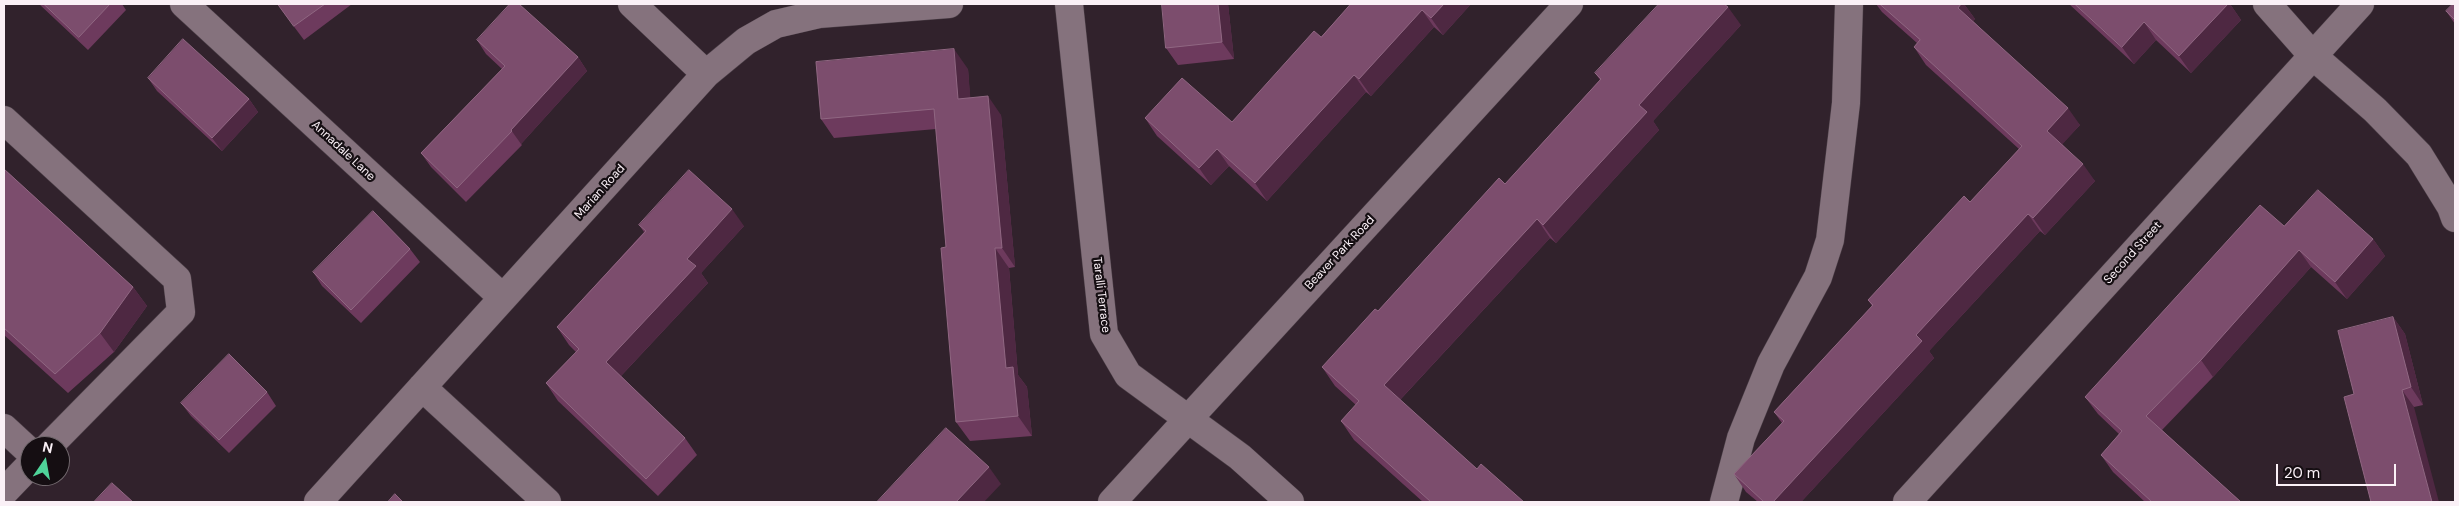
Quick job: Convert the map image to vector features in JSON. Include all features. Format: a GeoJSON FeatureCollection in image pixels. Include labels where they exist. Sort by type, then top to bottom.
{"type":"FeatureCollection","features":[{"type":"Feature","properties":{"kind":"street","name":"Annadale Lane"},"geometry":{"type":"LineString","coordinates":[[184,4],[503,298]]}},
{"type":"Feature","properties":{"kind":"street"},"geometry":{"type":"LineString","coordinates":[[632,4],[706,74]]}},
{"type":"Feature","properties":{"kind":"street","name":"Marian Road"},"geometry":{"type":"LineString","coordinates":[[318,502],[706,74],[746,41],[776,24],[819,14],[949,4]]}},
{"type":"Feature","properties":{"kind":"street","name":"Taralli Terrace"},"geometry":{"type":"LineString","coordinates":[[1069,4],[1104,334],[1128,375],[1240,457],[1290,502]]}},
{"type":"Feature","properties":{"kind":"street","name":"Beaver Park Road"},"geometry":{"type":"LineString","coordinates":[[1112,502],[1569,4]]}},
{"type":"Feature","properties":{"kind":"street"},"geometry":{"type":"LineString","coordinates":[[1724,502],[1741,438],[1772,364],[1818,278],[1830,240],[1846,103],[1849,4]]}},
{"type":"Feature","properties":{"kind":"street"},"geometry":{"type":"LineString","coordinates":[[2267,4],[2312,56],[2375,110],[2419,155],[2451,207],[2455,218]]}},
{"type":"Feature","properties":{"kind":"street","name":"Second Street"},"geometry":{"type":"LineString","coordinates":[[1906,502],[2360,4]]}},
{"type":"Feature","properties":{"kind":"street"},"geometry":{"type":"LineString","coordinates":[[4,120],[177,279],[181,312],[59,436]]}},
{"type":"Feature","properties":{"kind":"street"},"geometry":{"type":"LineString","coordinates":[[422,387],[547,502]]}},
{"type":"Feature","properties":{"kind":"street"},"geometry":{"type":"LineString","coordinates":[[4,428],[20,443]]}},
{"type":"Feature","properties":{"kind":"street"},"geometry":{"type":"LineString","coordinates":[[4,492],[20,475]]}},
{"type":"Feature","properties":{"kind":"building"},"geometry":{"type":"Polygon","coordinates":[[[44,4],[110,4],[79,37],[44,4]]]}},
{"type":"Feature","properties":{"kind":"building"},"geometry":{"type":"Polygon","coordinates":[[[278,4],[325,4],[294,26],[278,4]]]}},
{"type":"Feature","properties":{"kind":"building"},"geometry":{"type":"Polygon","coordinates":[[[510,4],[519,4],[578,57],[512,131],[457,188],[421,153],[505,66],[477,40],[510,4]]]}},
{"type":"Feature","properties":{"kind":"building"},"geometry":{"type":"Polygon","coordinates":[[[1162,4],[1218,4],[1222,42],[1166,48],[1162,4]]]}},
{"type":"Feature","properties":{"kind":"building"},"geometry":{"type":"Polygon","coordinates":[[[1351,4],[1444,4],[1431,18],[1422,10],[1359,79],[1354,75],[1255,183],[1217,149],[1199,168],[1145,118],[1182,78],[1232,122],[1314,31],[1321,37],[1351,4]]]}},
{"type":"Feature","properties":{"kind":"building"},"geometry":{"type":"Polygon","coordinates":[[[1659,4],[1724,4],[1728,7],[1639,105],[1647,112],[1543,225],[1537,219],[1384,385],[1477,469],[1481,464],[1524,502],[1431,502],[1341,421],[1359,401],[1322,367],[1375,309],[1378,311],[1499,178],[1505,184],[1601,79],[1595,73],[1659,4]]]}},
{"type":"Feature","properties":{"kind":"building"},"geometry":{"type":"Polygon","coordinates":[[[1880,4],[1961,4],[1958,8],[2068,108],[2047,131],[2083,164],[2033,218],[2028,214],[1916,335],[1922,341],[1773,502],[1764,502],[1734,474],[1784,421],[1774,412],[1873,305],[1868,300],[1964,196],[1970,202],[2022,146],[1914,47],[1920,40],[1880,4]]]}},
{"type":"Feature","properties":{"kind":"building"},"geometry":{"type":"Polygon","coordinates":[[[2075,4],[2228,4],[2179,56],[2144,22],[2122,47],[2075,4]]]}},
{"type":"Feature","properties":{"kind":"building"},"geometry":{"type":"Polygon","coordinates":[[[2455,4],[2455,20],[2446,11],[2455,4]]]}},
{"type":"Feature","properties":{"kind":"building"},"geometry":{"type":"Polygon","coordinates":[[[183,39],[249,99],[212,138],[148,78],[183,39]]]}},
{"type":"Feature","properties":{"kind":"building"},"geometry":{"type":"Polygon","coordinates":[[[954,49],[958,99],[988,96],[1002,248],[995,248],[1006,368],[1013,367],[1018,416],[956,422],[941,248],[946,247],[934,109],[821,119],[816,62],[954,49]]]}},
{"type":"Feature","properties":{"kind":"building"},"geometry":{"type":"Polygon","coordinates":[[[4,169],[133,287],[100,333],[55,374],[4,328],[4,169]]]}},
{"type":"Feature","properties":{"kind":"building"},"geometry":{"type":"Polygon","coordinates":[[[689,170],[732,209],[687,259],[696,266],[606,362],[685,438],[646,479],[546,383],[579,349],[557,327],[646,231],[639,225],[689,170]]]}},
{"type":"Feature","properties":{"kind":"building"},"geometry":{"type":"Polygon","coordinates":[[[2318,190],[2373,239],[2335,282],[2299,250],[2201,360],[2146,416],[2241,502],[2152,502],[2101,455],[2122,431],[2085,397],[2260,205],[2284,226],[2318,190]]]}},
{"type":"Feature","properties":{"kind":"building"},"geometry":{"type":"Polygon","coordinates":[[[373,211],[410,249],[351,310],[313,272],[373,211]]]}},
{"type":"Feature","properties":{"kind":"building"},"geometry":{"type":"Polygon","coordinates":[[[2393,317],[2411,387],[2402,390],[2432,502],[2371,502],[2344,397],[2354,394],[2338,331],[2393,317]]]}},
{"type":"Feature","properties":{"kind":"building"},"geometry":{"type":"Polygon","coordinates":[[[229,354],[267,392],[219,440],[181,403],[229,354]]]}},
{"type":"Feature","properties":{"kind":"building"},"geometry":{"type":"Polygon","coordinates":[[[946,428],[989,467],[956,502],[877,502],[946,428]]]}},
{"type":"Feature","properties":{"kind":"building"},"geometry":{"type":"Polygon","coordinates":[[[112,483],[133,502],[94,502],[112,483]]]}},
{"type":"Feature","properties":{"kind":"building"},"geometry":{"type":"Polygon","coordinates":[[[395,494],[403,502],[388,502],[395,494]]]}}]}
